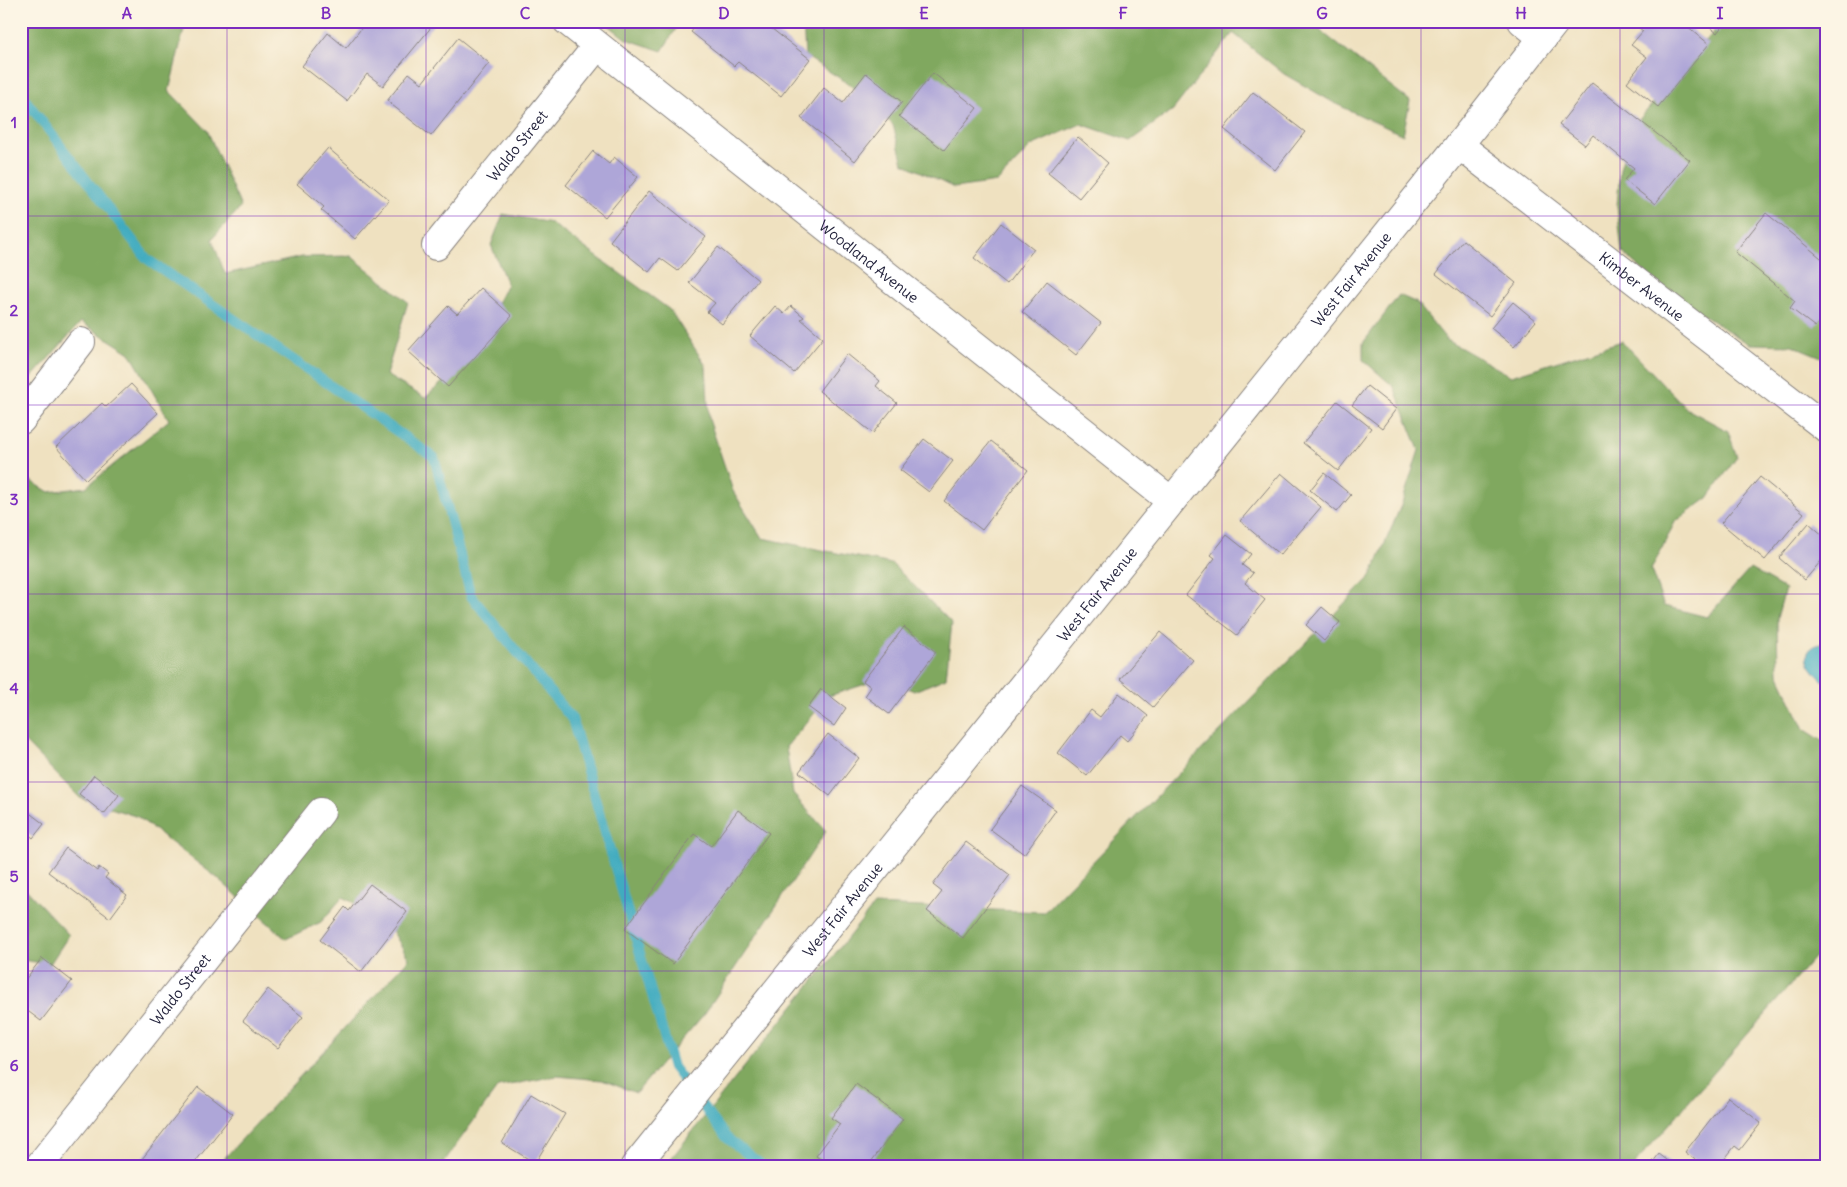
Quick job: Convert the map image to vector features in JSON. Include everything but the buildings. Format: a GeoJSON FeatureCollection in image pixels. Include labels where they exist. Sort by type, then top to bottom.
{"type":"FeatureCollection","features":[{"type":"Feature","properties":{"kind":"street","name":"Woodland Avenue"},"geometry":{"type":"LineString","coordinates":[[567,21],[1171,501]]}},
{"type":"Feature","properties":{"kind":"street","name":"West Fair Avenue"},"geometry":{"type":"LineString","coordinates":[[636,1166],[1459,145],[1540,27]]}},
{"type":"Feature","properties":{"kind":"street","name":"Waldo Street"},"geometry":{"type":"LineString","coordinates":[[436,246],[597,46]]}},
{"type":"Feature","properties":{"kind":"street","name":"Kimber Avenue"},"geometry":{"type":"LineString","coordinates":[[1459,145],[1826,428]]}},
{"type":"Feature","properties":{"kind":"street"},"geometry":{"type":"LineString","coordinates":[[21,420],[81,342]]}},
{"type":"Feature","properties":{"kind":"street","name":"Waldo Street"},"geometry":{"type":"LineString","coordinates":[[39,1166],[321,812]]}},
{"type":"Feature","properties":{"kind":"green space"},"geometry":{"type":"Polygon","coordinates":[[[21,21],[186,21],[169,91],[207,130],[241,207],[212,239],[225,274],[302,257],[351,256],[408,302],[386,375],[425,398],[468,359],[507,284],[491,245],[503,214],[551,223],[670,310],[706,366],[709,419],[733,491],[762,538],[892,564],[952,623],[946,678],[914,691],[884,678],[829,696],[786,747],[793,794],[826,831],[705,1013],[636,1093],[602,1080],[557,1076],[498,1087],[441,1166],[217,1166],[409,959],[386,920],[343,897],[321,922],[286,939],[216,877],[138,817],[80,798],[21,738],[21,475],[49,492],[86,487],[169,420],[130,353],[81,322],[32,377],[21,412],[21,21]]]}},
{"type":"Feature","properties":{"kind":"green space"},"geometry":{"type":"Polygon","coordinates":[[[603,21],[681,21],[662,51],[626,39],[603,21]]]}},
{"type":"Feature","properties":{"kind":"green space"},"geometry":{"type":"Polygon","coordinates":[[[803,21],[1308,21],[1410,101],[1403,135],[1336,104],[1284,74],[1233,33],[1173,110],[1130,141],[1081,124],[1031,146],[997,182],[954,188],[903,163],[893,125],[852,86],[805,56],[803,21]]]}},
{"type":"Feature","properties":{"kind":"green space"},"geometry":{"type":"Polygon","coordinates":[[[1723,21],[1826,21],[1826,359],[1792,345],[1749,344],[1671,295],[1622,252],[1617,206],[1620,169],[1632,128],[1723,21]]]}},
{"type":"Feature","properties":{"kind":"green space"},"geometry":{"type":"Polygon","coordinates":[[[1399,295],[1417,303],[1447,340],[1511,376],[1622,341],[1687,409],[1728,431],[1737,457],[1708,498],[1675,522],[1651,570],[1664,606],[1707,617],[1750,569],[1785,589],[1777,618],[1778,673],[1804,729],[1826,743],[1826,944],[1633,1166],[665,1166],[874,905],[1044,912],[1371,576],[1402,503],[1419,450],[1394,387],[1363,360],[1363,343],[1399,295]]]}},
{"type":"Feature","properties":{"kind":"green space"},"geometry":{"type":"Polygon","coordinates":[[[21,884],[69,935],[50,964],[21,960],[21,884]]]}},
{"type":"Feature","properties":{"kind":"water"},"geometry":{"type":"Polygon","coordinates":[[[1826,644],[1826,683],[1815,673],[1808,661],[1807,655],[1815,646],[1826,644]]]}},
{"type":"Feature","properties":{"kind":"waterway"},"geometry":{"type":"LineString","coordinates":[[21,94],[147,259],[434,457],[471,596],[572,719],[673,1067],[727,1138],[763,1166]]}}]}
